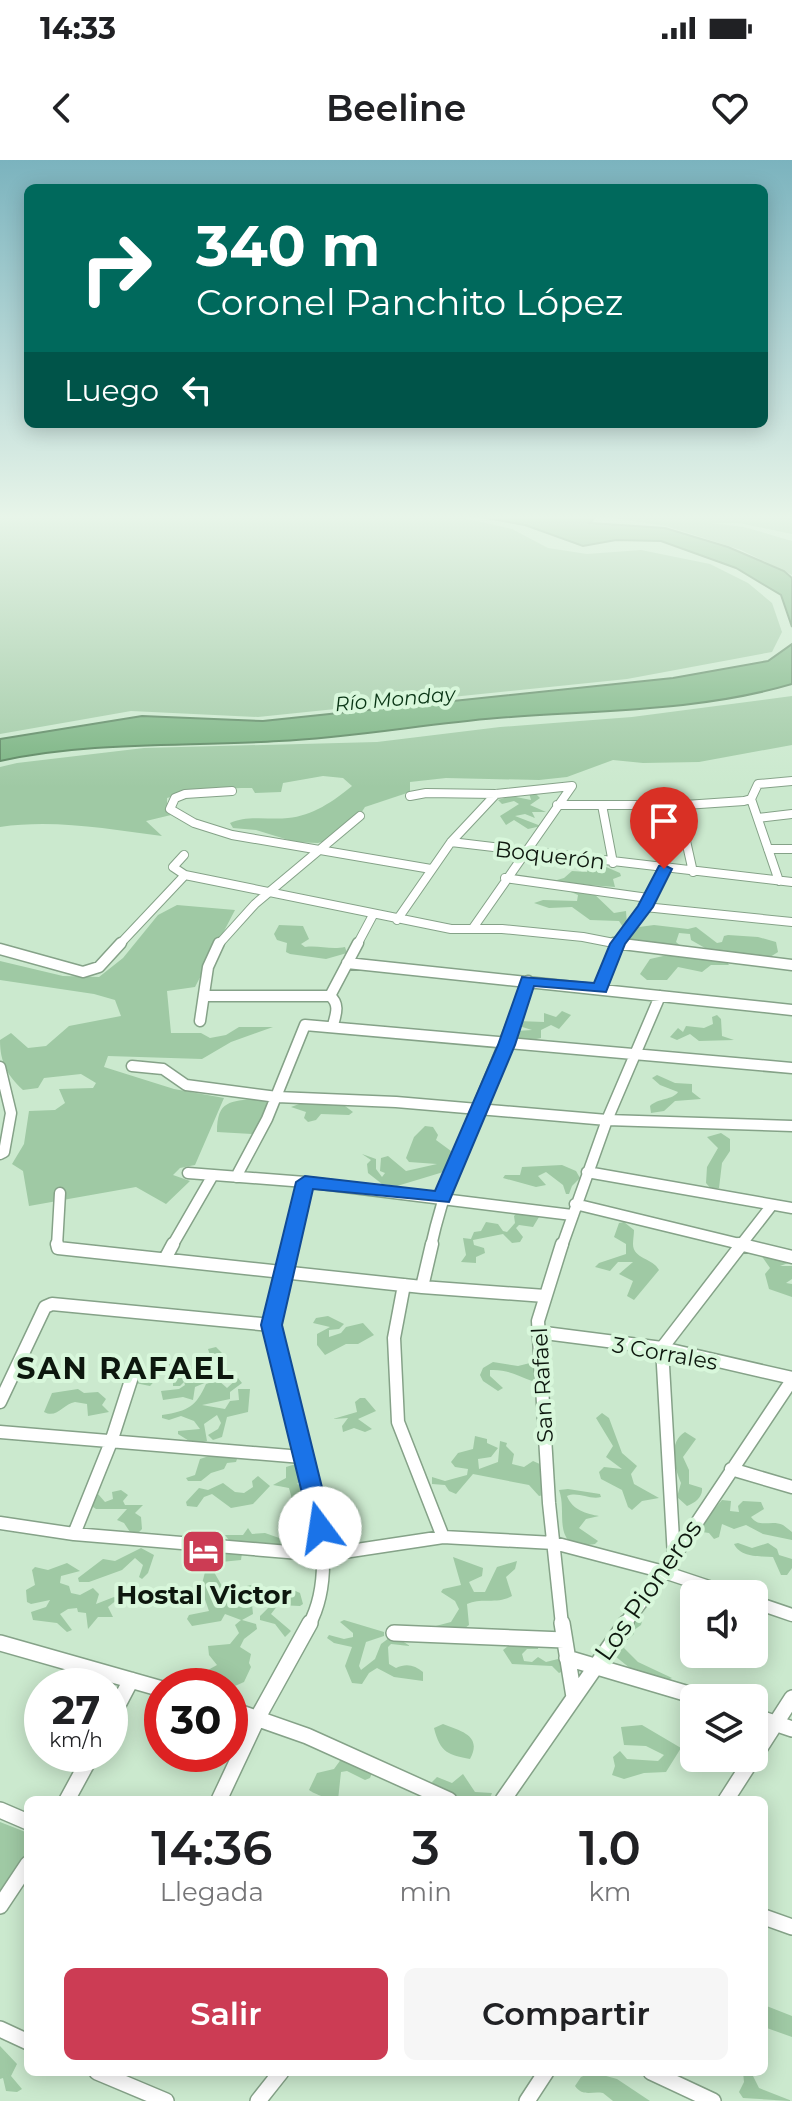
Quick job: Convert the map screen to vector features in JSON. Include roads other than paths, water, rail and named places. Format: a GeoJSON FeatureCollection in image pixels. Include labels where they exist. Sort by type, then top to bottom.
{"type":"FeatureCollection","features":[{"type":"Feature","properties":{"kind":"street"},"geometry":{"type":"LineString","coordinates":[[779,881],[751,799],[758,784],[792,781]]}},
{"type":"Feature","properties":{"kind":"street"},"geometry":{"type":"LineString","coordinates":[[410,796],[426,793],[496,794],[572,786],[473,928]]}},
{"type":"Feature","properties":{"kind":"street"},"geometry":{"type":"LineString","coordinates":[[232,791],[185,794],[175,798],[170,809],[194,823],[232,835],[431,869]]}},
{"type":"Feature","properties":{"kind":"street"},"geometry":{"type":"LineString","coordinates":[[397,920],[451,842],[496,794]]}},
{"type":"Feature","properties":{"kind":"street"},"geometry":{"type":"LineString","coordinates":[[557,805],[678,805],[751,799]]}},
{"type":"Feature","properties":{"kind":"street"},"geometry":{"type":"LineString","coordinates":[[602,805],[613,863]]}},
{"type":"Feature","properties":{"kind":"street"},"geometry":{"type":"LineString","coordinates":[[678,805],[693,872]]}},
{"type":"Feature","properties":{"kind":"street"},"geometry":{"type":"LineString","coordinates":[[758,818],[792,814]]}},
{"type":"Feature","properties":{"kind":"street"},"geometry":{"type":"LineString","coordinates":[[200,1021],[210,961],[225,936],[251,907],[360,816]]}},
{"type":"Feature","properties":{"kind":"street","name":"Boquerón"},"geometry":{"type":"LineString","coordinates":[[451,842],[792,882]]}},
{"type":"Feature","properties":{"kind":"street"},"geometry":{"type":"LineString","coordinates":[[768,849],[792,849]]}},
{"type":"Feature","properties":{"kind":"street"},"geometry":{"type":"LineString","coordinates":[[184,855],[173,867],[185,875],[397,920],[451,929],[583,937],[792,965]]}},
{"type":"Feature","properties":{"kind":"street"},"geometry":{"type":"LineString","coordinates":[[600,989],[618,944],[647,903],[664,869]]}},
{"type":"Feature","properties":{"kind":"street"},"geometry":{"type":"LineString","coordinates":[[0,949],[83,972],[99,967],[185,875]]}},
{"type":"Feature","properties":{"kind":"street"},"geometry":{"type":"LineString","coordinates":[[505,878],[647,903],[792,922]]}},
{"type":"Feature","properties":{"kind":"street"},"geometry":{"type":"LineString","coordinates":[[330,996],[373,915]]}},
{"type":"Feature","properties":{"kind":"street"},"geometry":{"type":"LineString","coordinates":[[347,963],[792,1010]]}},
{"type":"Feature","properties":{"kind":"street"},"geometry":{"type":"LineString","coordinates":[[422,1287],[442,1197],[506,1045],[528,981]]}},
{"type":"Feature","properties":{"kind":"street"},"geometry":{"type":"LineString","coordinates":[[206,996],[330,996],[335,1000],[337,1009],[333,1025]]}},
{"type":"Feature","properties":{"kind":"street","name":"San Rafael"},"geometry":{"type":"LineString","coordinates":[[574,1697],[564,1640],[554,1543],[537,1332],[545,1296],[573,1209],[660,996]]}},
{"type":"Feature","properties":{"kind":"street"},"geometry":{"type":"LineString","coordinates":[[236,1177],[277,1097],[305,1025],[333,1025],[506,1045],[792,1068]]}},
{"type":"Feature","properties":{"kind":"street"},"geometry":{"type":"LineString","coordinates":[[132,1066],[163,1069],[186,1085],[277,1097],[478,1108],[607,1120],[792,1126]]}},
{"type":"Feature","properties":{"kind":"street"},"geometry":{"type":"LineString","coordinates":[[0,1067],[6,1112],[4,1152],[0,1154]]}},
{"type":"Feature","properties":{"kind":"street"},"geometry":{"type":"LineString","coordinates":[[587,1172],[792,1208]]}},
{"type":"Feature","properties":{"kind":"street"},"geometry":{"type":"LineString","coordinates":[[188,1173],[573,1209],[792,1257]]}},
{"type":"Feature","properties":{"kind":"street"},"geometry":{"type":"LineString","coordinates":[[165,1259],[213,1175]]}},
{"type":"Feature","properties":{"kind":"street"},"geometry":{"type":"LineString","coordinates":[[221,1796],[258,1717],[317,1610],[324,1555],[320,1528],[271,1325],[305,1182]]}},
{"type":"Feature","properties":{"kind":"street"},"geometry":{"type":"LineString","coordinates":[[60,1193],[58,1248],[422,1287],[545,1296]]}},
{"type":"Feature","properties":{"kind":"street"},"geometry":{"type":"LineString","coordinates":[[674,1557],[662,1348],[772,1205]]}},
{"type":"Feature","properties":{"kind":"street"},"geometry":{"type":"LineString","coordinates":[[404,1285],[394,1338],[398,1422],[443,1537]]}},
{"type":"Feature","properties":{"kind":"street"},"geometry":{"type":"LineString","coordinates":[[0,1402],[45,1307],[52,1304],[271,1325]]}},
{"type":"Feature","properties":{"kind":"street","name":"3 Corrales"},"geometry":{"type":"LineString","coordinates":[[537,1332],[662,1348],[792,1379]]}},
{"type":"Feature","properties":{"kind":"street"},"geometry":{"type":"LineString","coordinates":[[74,1534],[111,1442],[132,1377]]}},
{"type":"Feature","properties":{"kind":"street","name":"Los Pioneros"},"geometry":{"type":"LineString","coordinates":[[506,1796],[595,1664],[664,1572],[792,1379]]}},
{"type":"Feature","properties":{"kind":"street"},"geometry":{"type":"LineString","coordinates":[[0,1432],[302,1457]]}},
{"type":"Feature","properties":{"kind":"street"},"geometry":{"type":"LineString","coordinates":[[731,1469],[792,1487]]}},
{"type":"Feature","properties":{"kind":"street"},"geometry":{"type":"LineString","coordinates":[[0,1523],[74,1534],[324,1555],[443,1537],[554,1543],[688,1580]]}},
{"type":"Feature","properties":{"kind":"street"},"geometry":{"type":"LineString","coordinates":[[768,1607],[792,1615]]}},
{"type":"Feature","properties":{"kind":"street"},"geometry":{"type":"LineString","coordinates":[[394,1633],[564,1640]]}},
{"type":"Feature","properties":{"kind":"street"},"geometry":{"type":"LineString","coordinates":[[0,1643],[144,1684]]}},
{"type":"Feature","properties":{"kind":"street"},"geometry":{"type":"LineString","coordinates":[[567,1658],[680,1691]]}},
{"type":"Feature","properties":{"kind":"street"},"geometry":{"type":"LineString","coordinates":[[128,1686],[131,1680]]}},
{"type":"Feature","properties":{"kind":"street"},"geometry":{"type":"LineString","coordinates":[[768,1735],[792,1698]]}},
{"type":"Feature","properties":{"kind":"street"},"geometry":{"type":"LineString","coordinates":[[248,1714],[440,1796]]}},
{"type":"Feature","properties":{"kind":"street"},"geometry":{"type":"LineString","coordinates":[[768,1720],[792,1729]]}},
{"type":"Feature","properties":{"kind":"street"},"geometry":{"type":"LineString","coordinates":[[69,1796],[82,1772]]}},
{"type":"Feature","properties":{"kind":"street"},"geometry":{"type":"LineString","coordinates":[[729,1796],[744,1772]]}},
{"type":"Feature","properties":{"kind":"street"},"geometry":{"type":"LineString","coordinates":[[0,1810],[24,1820]]}},
{"type":"Feature","properties":{"kind":"street"},"geometry":{"type":"LineString","coordinates":[[0,1906],[24,1870]]}},
{"type":"Feature","properties":{"kind":"street"},"geometry":{"type":"LineString","coordinates":[[768,1918],[792,1927]]}},
{"type":"Feature","properties":{"kind":"street"},"geometry":{"type":"LineString","coordinates":[[0,2029],[24,2040]]}},
{"type":"Feature","properties":{"kind":"street"},"geometry":{"type":"LineString","coordinates":[[107,2076],[166,2101]]}},
{"type":"Feature","properties":{"kind":"street"},"geometry":{"type":"LineString","coordinates":[[258,2101],[278,2076]]}},
{"type":"Feature","properties":{"kind":"street"},"geometry":{"type":"LineString","coordinates":[[527,2101],[543,2076]]}},
{"type":"Feature","properties":{"kind":"street"},"geometry":{"type":"LineString","coordinates":[[660,2076],[713,2101]]}},
{"type":"Feature","properties":{"kind":"place","name":"Hostal Victor"},"geometry":{"type":"Point","coordinates":[204,1552]}},
{"type":"Feature","properties":{"kind":"district","name":"SAN RAFAEL"},"geometry":{"type":"Point","coordinates":[126,1369]}},
{"type":"Feature","properties":{"kind":"water label","name":"Río Monday"},"geometry":{"type":"Point","coordinates":[395,699]}}]}
